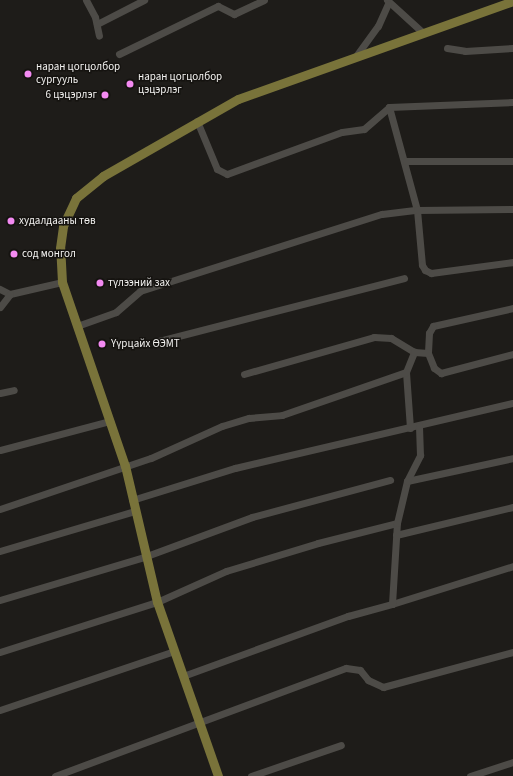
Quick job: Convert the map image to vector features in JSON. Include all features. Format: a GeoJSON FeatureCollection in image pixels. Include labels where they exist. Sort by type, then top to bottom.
{"type":"FeatureCollection","features":[{"type":"Feature","properties":{"kind":"main road"},"geometry":{"type":"LineString","coordinates":[[218,776],[157,602],[144,557],[125,466],[62,282],[60,248],[63,226],[76,198],[103,176],[197,121],[238,99],[422,32],[513,1]]}},
{"type":"Feature","properties":{"kind":"street"},"geometry":{"type":"LineString","coordinates":[[86,0],[97,24],[99,36]]}},
{"type":"Feature","properties":{"kind":"street"},"geometry":{"type":"LineString","coordinates":[[97,24],[144,0]]}},
{"type":"Feature","properties":{"kind":"street"},"geometry":{"type":"LineString","coordinates":[[119,54],[219,3],[234,14],[264,0]]}},
{"type":"Feature","properties":{"kind":"street"},"geometry":{"type":"LineString","coordinates":[[356,56],[378,26],[387,2],[422,32]]}},
{"type":"Feature","properties":{"kind":"street"},"geometry":{"type":"LineString","coordinates":[[447,48],[465,51],[513,48]]}},
{"type":"Feature","properties":{"kind":"street"},"geometry":{"type":"LineString","coordinates":[[197,121],[217,169],[227,174],[342,132],[364,129],[389,107],[513,102]]}},
{"type":"Feature","properties":{"kind":"street"},"geometry":{"type":"LineString","coordinates":[[389,107],[406,161],[417,210],[422,265],[428,272],[513,262]]}},
{"type":"Feature","properties":{"kind":"street"},"geometry":{"type":"LineString","coordinates":[[406,161],[513,161]]}},
{"type":"Feature","properties":{"kind":"street"},"geometry":{"type":"LineString","coordinates":[[77,326],[116,312],[140,291],[382,214],[417,210],[513,209]]}},
{"type":"Feature","properties":{"kind":"street"},"geometry":{"type":"LineString","coordinates":[[159,341],[404,278]]}},
{"type":"Feature","properties":{"kind":"street"},"geometry":{"type":"LineString","coordinates":[[0,299],[10,294],[62,282]]}},
{"type":"Feature","properties":{"kind":"street"},"geometry":{"type":"LineString","coordinates":[[0,289],[10,294]]}},
{"type":"Feature","properties":{"kind":"street"},"geometry":{"type":"LineString","coordinates":[[0,307],[10,294]]}},
{"type":"Feature","properties":{"kind":"street"},"geometry":{"type":"LineString","coordinates":[[513,308],[433,326],[429,333],[428,353],[434,368],[441,374],[513,354]]}},
{"type":"Feature","properties":{"kind":"street"},"geometry":{"type":"LineString","coordinates":[[244,374],[374,337],[391,338],[414,352],[428,353]]}},
{"type":"Feature","properties":{"kind":"street"},"geometry":{"type":"LineString","coordinates":[[410,428],[406,372],[414,352]]}},
{"type":"Feature","properties":{"kind":"street"},"geometry":{"type":"LineString","coordinates":[[0,509],[125,466],[222,426],[249,418],[282,415],[406,372]]}},
{"type":"Feature","properties":{"kind":"street"},"geometry":{"type":"LineString","coordinates":[[0,393],[14,390]]}},
{"type":"Feature","properties":{"kind":"street"},"geometry":{"type":"LineString","coordinates":[[132,500],[235,468],[513,403]]}},
{"type":"Feature","properties":{"kind":"street"},"geometry":{"type":"LineString","coordinates":[[0,450],[110,421]]}},
{"type":"Feature","properties":{"kind":"street"},"geometry":{"type":"LineString","coordinates":[[392,604],[397,523],[407,480],[420,455],[419,426]]}},
{"type":"Feature","properties":{"kind":"street"},"geometry":{"type":"LineString","coordinates":[[407,480],[513,458]]}},
{"type":"Feature","properties":{"kind":"street"},"geometry":{"type":"LineString","coordinates":[[0,600],[144,557],[252,517],[390,480]]}},
{"type":"Feature","properties":{"kind":"street"},"geometry":{"type":"LineString","coordinates":[[396,535],[513,507]]}},
{"type":"Feature","properties":{"kind":"street"},"geometry":{"type":"LineString","coordinates":[[0,551],[135,512]]}},
{"type":"Feature","properties":{"kind":"street"},"geometry":{"type":"LineString","coordinates":[[0,652],[157,602],[226,571],[318,543],[397,523]]}},
{"type":"Feature","properties":{"kind":"street"},"geometry":{"type":"LineString","coordinates":[[183,676],[348,616],[392,604],[513,566]]}},
{"type":"Feature","properties":{"kind":"street"},"geometry":{"type":"LineString","coordinates":[[0,710],[174,651]]}},
{"type":"Feature","properties":{"kind":"street"},"geometry":{"type":"LineString","coordinates":[[55,776],[199,723],[284,689],[346,668],[360,670],[368,680],[383,687],[513,652]]}},
{"type":"Feature","properties":{"kind":"street"},"geometry":{"type":"LineString","coordinates":[[251,776],[341,745]]}},
{"type":"Feature","properties":{"kind":"street"},"geometry":{"type":"LineString","coordinates":[[470,776],[513,762]]}},
{"type":"Feature","properties":{"kind":"place","name":"наран цогцолбор сургууль"},"geometry":{"type":"Point","coordinates":[28,74]}},
{"type":"Feature","properties":{"kind":"place","name":"наран цогцолбор цэцэрлэг"},"geometry":{"type":"Point","coordinates":[130,84]}},
{"type":"Feature","properties":{"kind":"place","name":"6 цэцэрлэг"},"geometry":{"type":"Point","coordinates":[105,95]}},
{"type":"Feature","properties":{"kind":"place","name":"худалдааны төв"},"geometry":{"type":"Point","coordinates":[11,221]}},
{"type":"Feature","properties":{"kind":"place","name":"сод монгол"},"geometry":{"type":"Point","coordinates":[14,254]}},
{"type":"Feature","properties":{"kind":"place","name":"түлээний зах"},"geometry":{"type":"Point","coordinates":[100,283]}},
{"type":"Feature","properties":{"kind":"place","name":"Үүрцайх ӨЭМТ"},"geometry":{"type":"Point","coordinates":[102,344]}}]}
